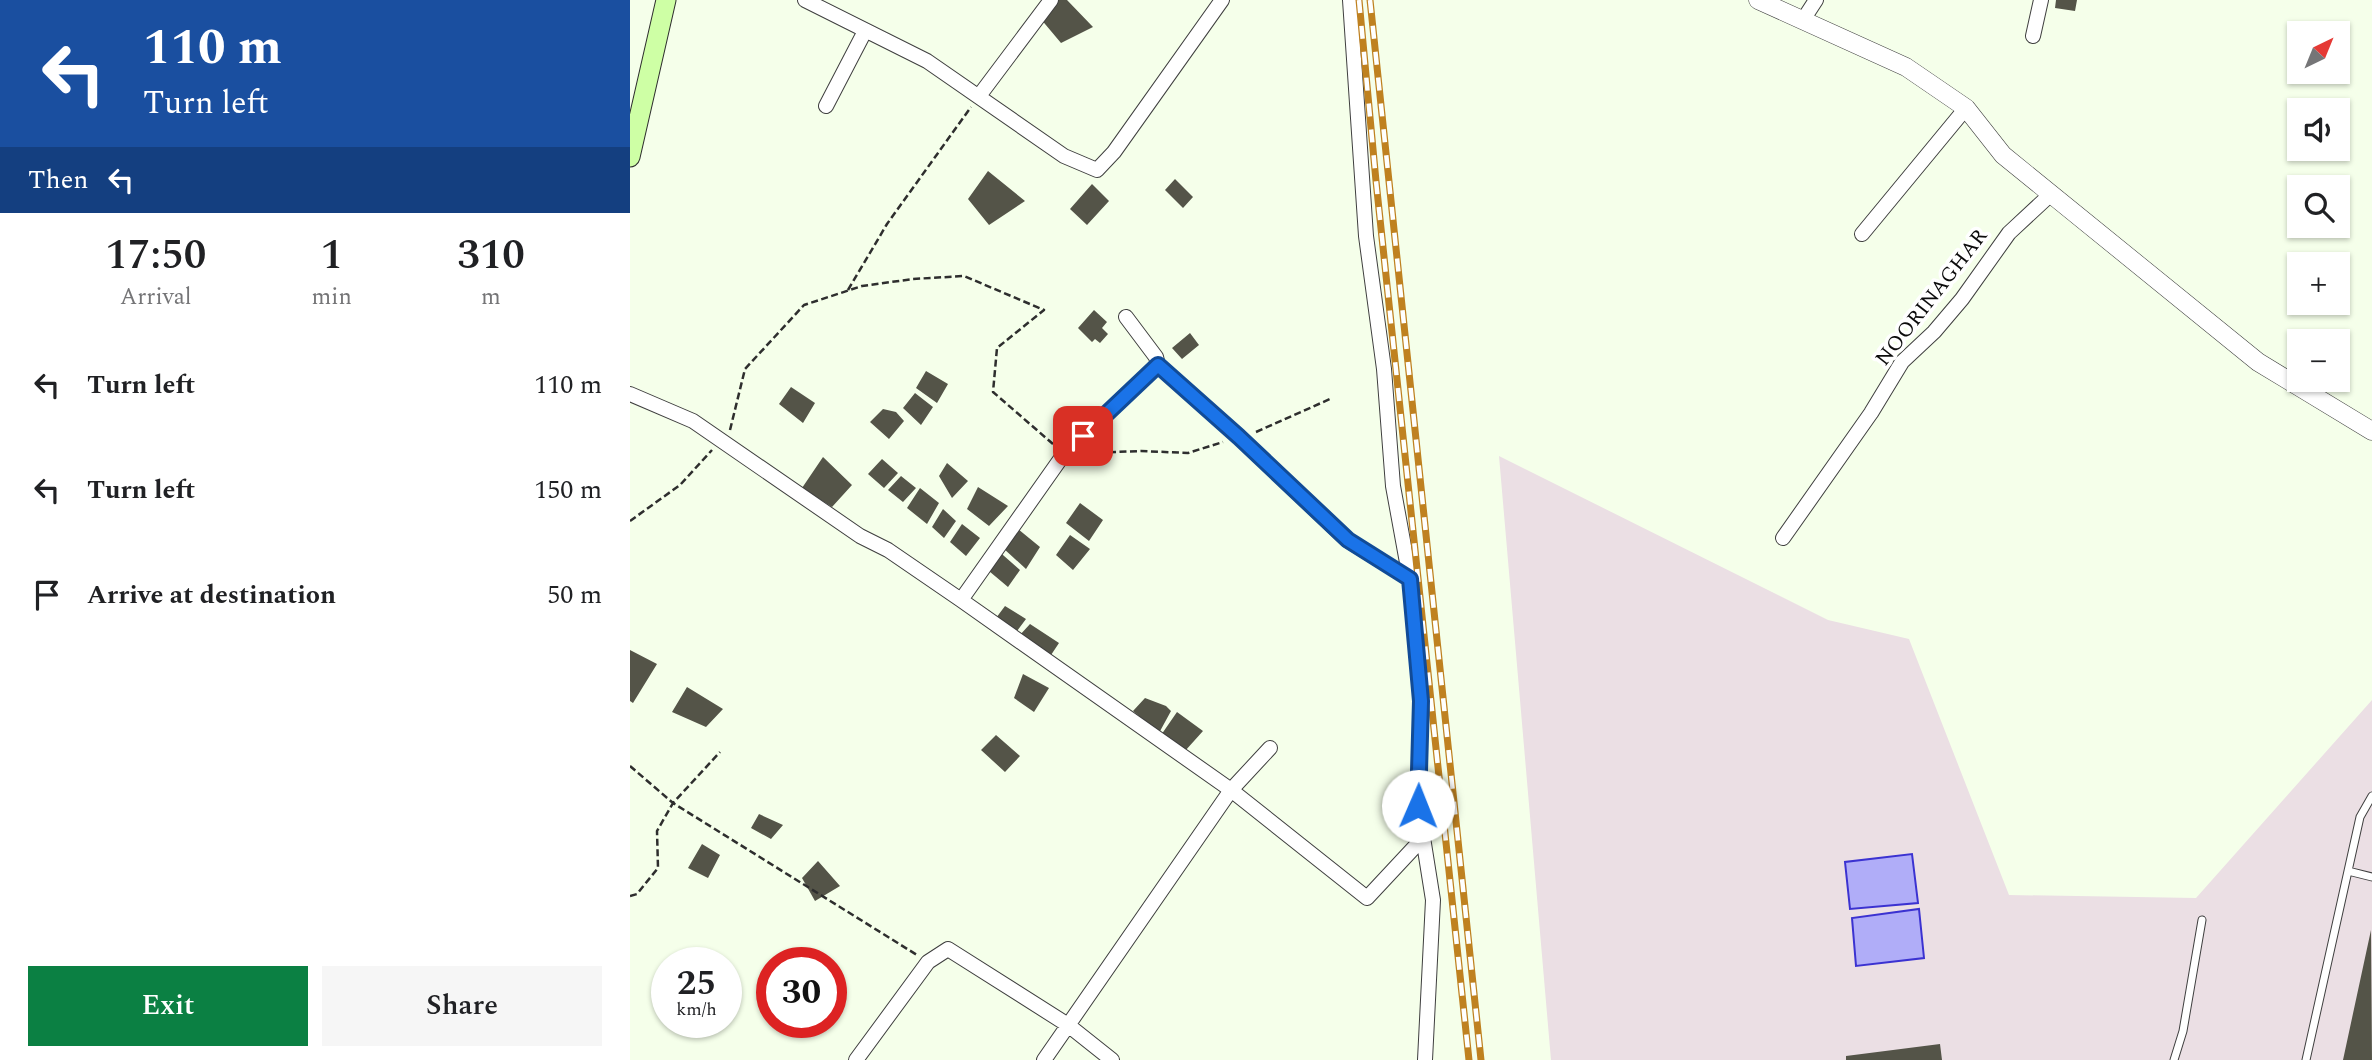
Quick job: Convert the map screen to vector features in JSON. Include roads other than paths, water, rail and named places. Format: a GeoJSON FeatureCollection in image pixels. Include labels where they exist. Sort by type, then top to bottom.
{"type":"FeatureCollection","features":[{"type":"Feature","properties":{"kind":"main road"},"geometry":{"type":"LineString","coordinates":[[630,157],[666,0]]}},
{"type":"Feature","properties":{"kind":"street"},"geometry":{"type":"LineString","coordinates":[[805,0],[927,61],[1064,156],[1097,170],[1114,152],[1222,0]]}},
{"type":"Feature","properties":{"kind":"street"},"geometry":{"type":"LineString","coordinates":[[979,96],[1051,0]]}},
{"type":"Feature","properties":{"kind":"street"},"geometry":{"type":"LineString","coordinates":[[1350,0],[1366,236],[1384,369],[1393,486],[1410,579],[1421,701],[1418,806],[1433,900],[1425,1060]]}},
{"type":"Feature","properties":{"kind":"street"},"geometry":{"type":"LineString","coordinates":[[1758,0],[1906,67],[1966,108],[2003,155],[2258,362],[2372,431]]}},
{"type":"Feature","properties":{"kind":"street"},"geometry":{"type":"LineString","coordinates":[[1803,20],[1816,0]]}},
{"type":"Feature","properties":{"kind":"street"},"geometry":{"type":"LineString","coordinates":[[2033,36],[2041,0]]}},
{"type":"Feature","properties":{"kind":"street"},"geometry":{"type":"LineString","coordinates":[[826,106],[865,31]]}},
{"type":"Feature","properties":{"kind":"street"},"geometry":{"type":"LineString","coordinates":[[1862,234],[1966,108]]}},
{"type":"Feature","properties":{"kind":"street","name":"NOORINAGHAR"},"geometry":{"type":"LineString","coordinates":[[1783,538],[1871,414],[1902,362],[1934,332],[1962,299],[2009,233],[2051,194]]}},
{"type":"Feature","properties":{"kind":"street"},"geometry":{"type":"LineString","coordinates":[[1126,317],[1156,357],[1158,365],[1348,540],[1410,579]]}},
{"type":"Feature","properties":{"kind":"street"},"geometry":{"type":"LineString","coordinates":[[961,600],[1064,454],[1158,365]]}},
{"type":"Feature","properties":{"kind":"street"},"geometry":{"type":"LineString","coordinates":[[630,394],[693,421],[859,536],[888,550],[1231,790],[1367,898],[1423,838]]}},
{"type":"Feature","properties":{"kind":"street"},"geometry":{"type":"LineString","coordinates":[[1044,1060],[1231,790],[1270,748]]}},
{"type":"Feature","properties":{"kind":"street"},"geometry":{"type":"LineString","coordinates":[[856,1060],[929,962],[948,949],[1068,1026],[1112,1060]]}},
{"type":"Feature","properties":{"kind":"lane"},"geometry":{"type":"LineString","coordinates":[[2306,1060],[2360,817],[2372,796]]}},
{"type":"Feature","properties":{"kind":"lane"},"geometry":{"type":"LineString","coordinates":[[2348,871],[2372,877]]}},
{"type":"Feature","properties":{"kind":"lane"},"geometry":{"type":"LineString","coordinates":[[2174,1060],[2183,1031],[2202,920]]}},
{"type":"Feature","properties":{"kind":"railway"},"geometry":{"type":"LineString","coordinates":[[1359,0],[1469,1060]]}},
{"type":"Feature","properties":{"kind":"railway"},"geometry":{"type":"LineString","coordinates":[[1370,0],[1481,1060]]}}]}
